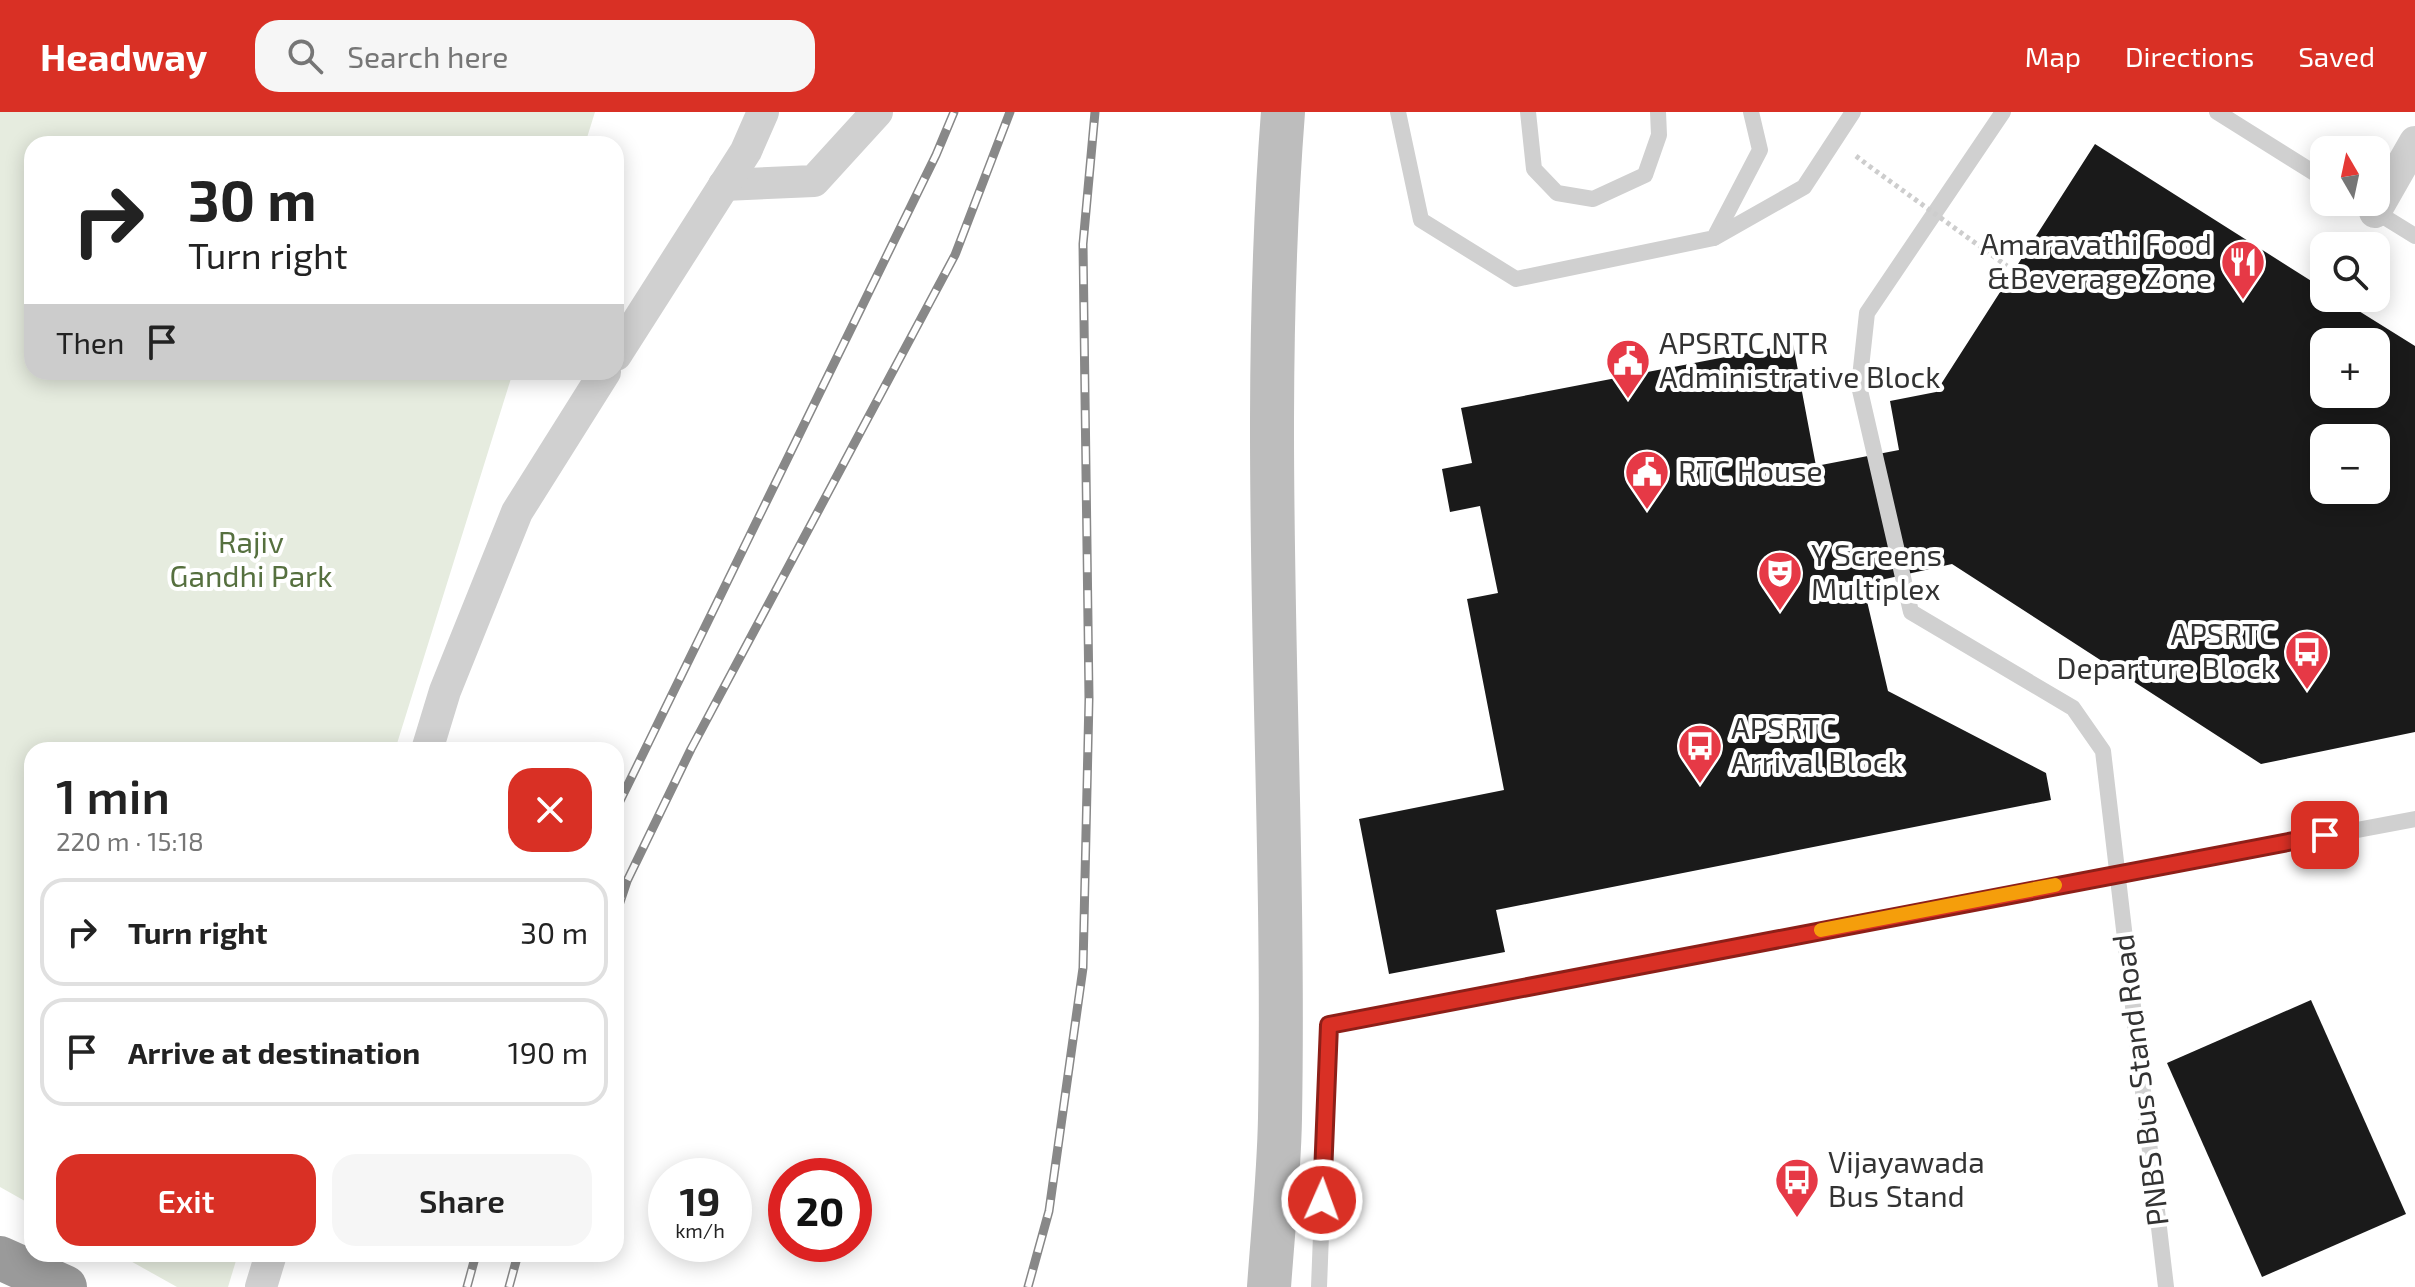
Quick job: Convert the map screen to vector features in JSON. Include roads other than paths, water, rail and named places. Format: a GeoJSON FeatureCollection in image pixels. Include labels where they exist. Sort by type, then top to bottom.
{"type":"FeatureCollection","features":[{"type":"Feature","properties":{"kind":"highway"},"geometry":{"type":"LineString","coordinates":[[0,1258],[65,1287]]}},
{"type":"Feature","properties":{"kind":"street"},"geometry":{"type":"LineString","coordinates":[[624,342],[746,151],[763,112]]}},
{"type":"Feature","properties":{"kind":"street"},"geometry":{"type":"LineString","coordinates":[[724,185],[814,181],[877,112]]}},
{"type":"Feature","properties":{"kind":"street"},"geometry":{"type":"LineString","coordinates":[[1269,1287],[1280,1119],[1272,634],[1273,357],[1283,112]]}},
{"type":"Feature","properties":{"kind":"street"},"geometry":{"type":"LineString","coordinates":[[2390,176],[2415,142]]}},
{"type":"Feature","properties":{"kind":"street"},"geometry":{"type":"LineString","coordinates":[[429,742],[445,691],[517,512],[600,380]]}},
{"type":"Feature","properties":{"kind":"street"},"geometry":{"type":"LineString","coordinates":[[261,1287],[269,1262]]}},
{"type":"Feature","properties":{"kind":"lane"},"geometry":{"type":"LineString","coordinates":[[1398,112],[1421,220],[1516,279],[1714,238],[1804,187],[1853,112]]}},
{"type":"Feature","properties":{"kind":"lane"},"geometry":{"type":"LineString","coordinates":[[1528,112],[1534,169],[1557,193],[1593,199],[1645,175],[1659,135],[1658,112]]}},
{"type":"Feature","properties":{"kind":"lane"},"geometry":{"type":"LineString","coordinates":[[1714,238],[1760,150],[1751,112]]}},
{"type":"Feature","properties":{"kind":"lane","name":"PNBS Bus Stand Road"},"geometry":{"type":"LineString","coordinates":[[2003,112],[1867,313],[1859,386],[1911,612],[2073,708],[2103,751],[2166,1287]]}},
{"type":"Feature","properties":{"kind":"lane"},"geometry":{"type":"LineString","coordinates":[[2217,112],[2310,170]]}},
{"type":"Feature","properties":{"kind":"lane"},"geometry":{"type":"LineString","coordinates":[[2382,216],[2415,236]]}},
{"type":"Feature","properties":{"kind":"lane"},"geometry":{"type":"LineString","coordinates":[[1319,1287],[1329,1025],[2115,873],[2415,819]]}},
{"type":"Feature","properties":{"kind":"railway"},"geometry":{"type":"LineString","coordinates":[[624,793],[936,155],[954,112]]}},
{"type":"Feature","properties":{"kind":"railway"},"geometry":{"type":"LineString","coordinates":[[624,890],[691,749],[955,255],[1010,112]]}},
{"type":"Feature","properties":{"kind":"railway"},"geometry":{"type":"LineString","coordinates":[[1028,1287],[1049,1211],[1083,968],[1089,698],[1083,244],[1095,112]]}},
{"type":"Feature","properties":{"kind":"railway"},"geometry":{"type":"LineString","coordinates":[[467,1287],[474,1262]]}},
{"type":"Feature","properties":{"kind":"railway"},"geometry":{"type":"LineString","coordinates":[[509,1287],[516,1262]]}},
{"type":"Feature","properties":{"kind":"place","name":"Amaravathi Food &Beverage Zone"},"geometry":{"type":"Point","coordinates":[2243,301]}},
{"type":"Feature","properties":{"kind":"place","name":"APSRTC NTR Administrative Block"},"geometry":{"type":"Point","coordinates":[1628,400]}},
{"type":"Feature","properties":{"kind":"place","name":"RTC House"},"geometry":{"type":"Point","coordinates":[1647,511]}},
{"type":"Feature","properties":{"kind":"place","name":"Y Screens Multiplex"},"geometry":{"type":"Point","coordinates":[1780,612]}},
{"type":"Feature","properties":{"kind":"place","name":"APSRTC Departure Block"},"geometry":{"type":"Point","coordinates":[2307,691]}},
{"type":"Feature","properties":{"kind":"place","name":"APSRTC Arrival Block"},"geometry":{"type":"Point","coordinates":[1700,785]}},
{"type":"Feature","properties":{"kind":"place","name":"Vijayawada Bus Stand"},"geometry":{"type":"Point","coordinates":[1797,1219]}},
{"type":"Feature","properties":{"kind":"park label","name":"Rajiv Gandhi Park"},"geometry":{"type":"Point","coordinates":[251,560]}}]}
